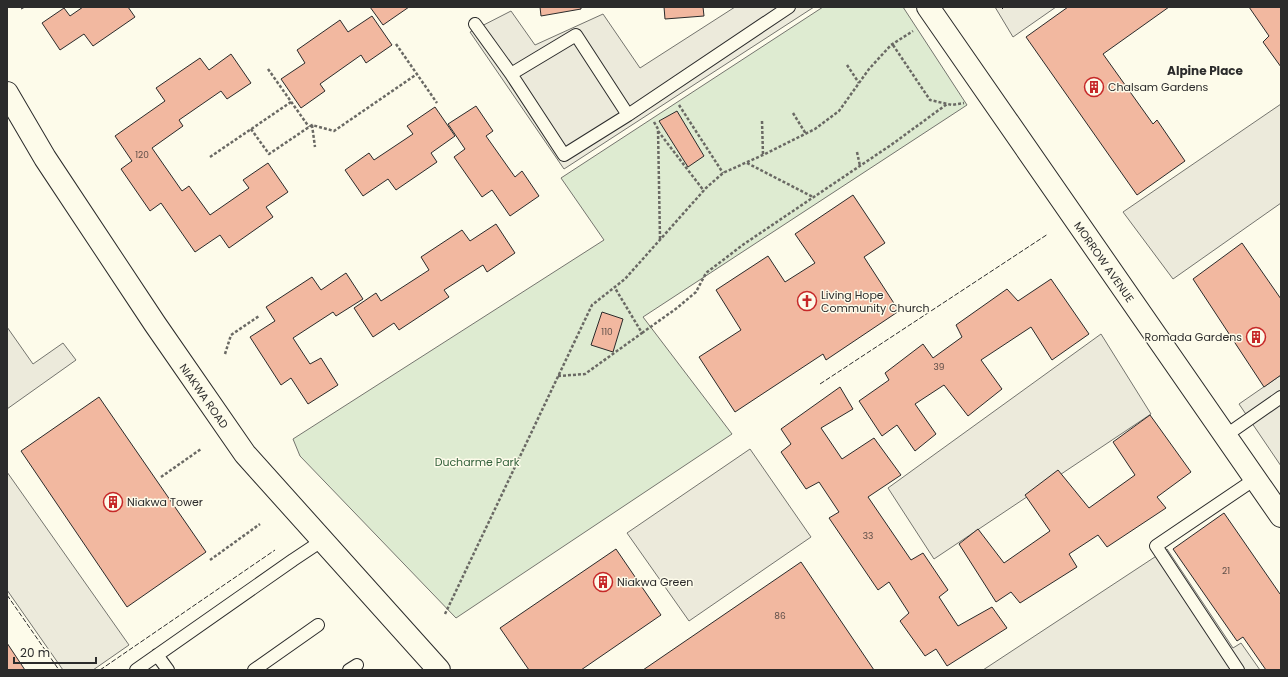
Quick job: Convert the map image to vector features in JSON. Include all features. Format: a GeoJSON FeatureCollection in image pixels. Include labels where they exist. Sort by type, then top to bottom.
{"type":"FeatureCollection","features":[{"type":"Feature","properties":{"kind":"street","name":"MORROW AVENUE"},"geometry":{"type":"LineString","coordinates":[[928,7],[1255,479],[1277,503]]}},
{"type":"Feature","properties":{"kind":"street","name":"NIAKWA ROAD"},"geometry":{"type":"LineString","coordinates":[[7,95],[45,158],[192,379],[245,454],[437,669]]}},
{"type":"Feature","properties":{"kind":"lane"},"geometry":{"type":"LineString","coordinates":[[475,24],[511,74],[564,155],[628,115],[789,7]]}},
{"type":"Feature","properties":{"kind":"lane"},"geometry":{"type":"LineString","coordinates":[[511,74],[576,35],[628,115]]}},
{"type":"Feature","properties":{"kind":"lane"},"geometry":{"type":"LineString","coordinates":[[1225,436],[1281,397]]}},
{"type":"Feature","properties":{"kind":"lane"},"geometry":{"type":"LineString","coordinates":[[1238,670],[1156,546],[1255,479]]}},
{"type":"Feature","properties":{"kind":"lane"},"geometry":{"type":"LineString","coordinates":[[136,670],[323,540]]}},
{"type":"Feature","properties":{"kind":"lane"},"geometry":{"type":"LineString","coordinates":[[254,670],[318,625]]}},
{"type":"Feature","properties":{"kind":"lane"},"geometry":{"type":"LineString","coordinates":[[157,655],[168,670]]}},
{"type":"Feature","properties":{"kind":"path"},"geometry":{"type":"LineString","coordinates":[[445,614],[592,305],[625,279],[704,191],[723,173],[815,129],[839,111],[869,70],[893,45],[915,30]]}},
{"type":"Feature","properties":{"kind":"path"},"geometry":{"type":"LineString","coordinates":[[396,44],[437,103]]}},
{"type":"Feature","properties":{"kind":"path"},"geometry":{"type":"LineString","coordinates":[[893,45],[930,100],[952,105],[966,102]]}},
{"type":"Feature","properties":{"kind":"path"},"geometry":{"type":"LineString","coordinates":[[847,65],[859,83]]}},
{"type":"Feature","properties":{"kind":"path"},"geometry":{"type":"LineString","coordinates":[[268,69],[310,126],[315,147]]}},
{"type":"Feature","properties":{"kind":"path"},"geometry":{"type":"LineString","coordinates":[[251,129],[269,154],[310,126],[334,131],[417,74]]}},
{"type":"Feature","properties":{"kind":"path"},"geometry":{"type":"LineString","coordinates":[[210,157],[291,102]]}},
{"type":"Feature","properties":{"kind":"path"},"geometry":{"type":"LineString","coordinates":[[558,376],[585,374],[677,308],[696,292],[706,273],[744,244],[891,145],[947,104]]}},
{"type":"Feature","properties":{"kind":"path"},"geometry":{"type":"LineString","coordinates":[[673,109],[680,105],[723,173]]}},
{"type":"Feature","properties":{"kind":"path"},"geometry":{"type":"LineString","coordinates":[[793,113],[806,134]]}},
{"type":"Feature","properties":{"kind":"path"},"geometry":{"type":"LineString","coordinates":[[660,117],[654,121],[658,130],[704,191]]}},
{"type":"Feature","properties":{"kind":"path"},"geometry":{"type":"LineString","coordinates":[[762,121],[763,155]]}},
{"type":"Feature","properties":{"kind":"path"},"geometry":{"type":"LineString","coordinates":[[658,130],[660,240]]}},
{"type":"Feature","properties":{"kind":"path"},"geometry":{"type":"LineString","coordinates":[[857,152],[860,166]]}},
{"type":"Feature","properties":{"kind":"path"},"geometry":{"type":"LineString","coordinates":[[746,162],[813,197]]}},
{"type":"Feature","properties":{"kind":"path"},"geometry":{"type":"LineString","coordinates":[[615,287],[642,333]]}},
{"type":"Feature","properties":{"kind":"path"},"geometry":{"type":"LineString","coordinates":[[225,354],[231,335],[259,316]]}},
{"type":"Feature","properties":{"kind":"path"},"geometry":{"type":"LineString","coordinates":[[161,478],[201,449]]}},
{"type":"Feature","properties":{"kind":"path"},"geometry":{"type":"LineString","coordinates":[[210,560],[260,524]]}},
{"type":"Feature","properties":{"kind":"green space","name":"Ducharme Park"},"geometry":{"type":"Polygon","coordinates":[[[823,7],[903,7],[967,105],[643,317],[732,434],[456,618],[300,456],[293,439],[604,240],[561,178],[823,7]]]}},
{"type":"Feature","properties":{"kind":"shaded area"},"geometry":{"type":"Polygon","coordinates":[[[735,7],[814,7],[564,169],[470,32],[511,11],[535,45],[603,14],[640,68],[735,7]]]}},
{"type":"Feature","properties":{"kind":"shaded area"},"geometry":{"type":"Polygon","coordinates":[[[995,7],[1056,7],[1013,37],[995,7]]]}},
{"type":"Feature","properties":{"kind":"shaded area"},"geometry":{"type":"Polygon","coordinates":[[[1281,104],[1281,203],[1173,279],[1123,212],[1281,104]]]}},
{"type":"Feature","properties":{"kind":"shaded area"},"geometry":{"type":"Polygon","coordinates":[[[7,327],[33,364],[63,343],[76,360],[7,409],[7,327]]]}},
{"type":"Feature","properties":{"kind":"shaded area"},"geometry":{"type":"Polygon","coordinates":[[[1101,334],[1151,414],[934,559],[888,488],[1101,334]]]}},
{"type":"Feature","properties":{"kind":"shaded area"},"geometry":{"type":"Polygon","coordinates":[[[1281,375],[1281,466],[1239,404],[1281,375]]]}},
{"type":"Feature","properties":{"kind":"shaded area"},"geometry":{"type":"Polygon","coordinates":[[[750,449],[811,537],[689,621],[627,533],[750,449]]]}},
{"type":"Feature","properties":{"kind":"shaded area"},"geometry":{"type":"Polygon","coordinates":[[[7,472],[129,645],[93,670],[63,670],[7,590],[7,472]]]}},
{"type":"Feature","properties":{"kind":"shaded area"},"geometry":{"type":"Polygon","coordinates":[[[1167,549],[1233,648],[1241,643],[1260,670],[983,670],[1167,549]]]}},
{"type":"Feature","properties":{"kind":"building"},"geometry":{"type":"Polygon","coordinates":[[[83,7],[128,7],[135,17],[93,46],[84,34],[60,50],[42,23],[64,8],[70,16],[83,7]]]}},
{"type":"Feature","properties":{"kind":"building"},"geometry":{"type":"Polygon","coordinates":[[[370,7],[409,7],[383,25],[370,7]]]}},
{"type":"Feature","properties":{"kind":"building"},"geometry":{"type":"Polygon","coordinates":[[[540,7],[581,7],[581,9],[541,16],[540,7]]]}},
{"type":"Feature","properties":{"kind":"building"},"geometry":{"type":"Polygon","coordinates":[[[664,7],[703,7],[704,16],[665,19],[664,7]]]}},
{"type":"Feature","properties":{"kind":"building","name":"Chalsam Gardens"},"geometry":{"type":"Polygon","coordinates":[[[1068,7],[1169,7],[1103,54],[1153,124],[1157,120],[1185,161],[1137,195],[1026,37],[1068,7]]]}},
{"type":"Feature","properties":{"kind":"building"},"geometry":{"type":"Polygon","coordinates":[[[1249,7],[1281,7],[1281,67],[1263,42],[1269,36],[1249,7]]]}},
{"type":"Feature","properties":{"kind":"building"},"geometry":{"type":"Polygon","coordinates":[[[372,16],[392,45],[366,63],[361,55],[320,84],[325,91],[301,108],[281,79],[305,63],[297,50],[340,20],[348,32],[372,16]]]}},
{"type":"Feature","properties":{"kind":"building"},"geometry":{"type":"Polygon","coordinates":[[[231,54],[251,83],[227,99],[221,91],[179,120],[183,126],[152,148],[182,191],[189,186],[210,215],[249,188],[243,180],[268,163],[288,192],[266,207],[273,217],[229,248],[220,235],[195,252],[161,203],[150,211],[121,169],[132,161],[115,136],[165,101],[156,88],[200,58],[209,70],[231,54]]]}},
{"type":"Feature","properties":{"kind":"building"},"geometry":{"type":"Polygon","coordinates":[[[476,106],[493,131],[486,136],[515,177],[522,171],[539,196],[510,216],[492,190],[482,197],[454,157],[465,149],[448,124],[476,106]]]}},
{"type":"Feature","properties":{"kind":"building"},"geometry":{"type":"Polygon","coordinates":[[[435,107],[455,136],[431,153],[437,162],[396,190],[388,179],[363,196],[345,170],[369,153],[374,160],[413,134],[407,126],[435,107]]]}},
{"type":"Feature","properties":{"kind":"building"},"geometry":{"type":"Polygon","coordinates":[[[677,111],[704,156],[688,167],[659,121],[677,111]]]}},
{"type":"Feature","properties":{"kind":"building","name":"Living Hope Community Church"},"geometry":{"type":"Polygon","coordinates":[[[853,195],[885,243],[864,257],[899,311],[826,360],[823,354],[735,412],[699,357],[741,330],[716,290],[768,256],[785,282],[815,263],[795,234],[853,195]]]}},
{"type":"Feature","properties":{"kind":"building"},"geometry":{"type":"Polygon","coordinates":[[[496,224],[515,253],[487,272],[483,265],[444,290],[449,297],[399,330],[394,323],[373,337],[354,308],[376,293],[381,301],[429,270],[421,257],[462,230],[470,241],[496,224]]]}},
{"type":"Feature","properties":{"kind":"building","name":"Romada Gardens"},"geometry":{"type":"Polygon","coordinates":[[[1242,243],[1281,299],[1281,375],[1264,387],[1193,279],[1242,243]]]}},
{"type":"Feature","properties":{"kind":"building"},"geometry":{"type":"Polygon","coordinates":[[[346,273],[363,299],[336,316],[333,312],[293,338],[310,364],[321,358],[338,385],[308,404],[291,378],[281,385],[250,337],[275,321],[266,307],[312,277],[321,290],[346,273]]]}},
{"type":"Feature","properties":{"kind":"building"},"geometry":{"type":"Polygon","coordinates":[[[1051,279],[1089,334],[1052,360],[1031,327],[981,360],[1002,389],[968,416],[944,385],[915,404],[936,434],[915,451],[897,425],[882,436],[859,401],[889,380],[885,373],[923,344],[933,358],[962,337],[956,325],[1007,289],[1018,301],[1051,279]]]}},
{"type":"Feature","properties":{"kind":"building"},"geometry":{"type":"Polygon","coordinates":[[[602,312],[623,319],[613,352],[591,345],[602,312]]]}},
{"type":"Feature","properties":{"kind":"building"},"geometry":{"type":"Polygon","coordinates":[[[840,387],[853,409],[821,428],[842,459],[874,438],[901,475],[868,497],[911,560],[923,553],[948,590],[939,597],[958,626],[992,607],[1007,628],[947,666],[936,649],[925,656],[900,621],[909,613],[889,582],[878,590],[829,518],[839,512],[819,482],[806,489],[781,452],[791,444],[781,429],[840,387]]]}},
{"type":"Feature","properties":{"kind":"building","name":"Niakwa Tower"},"geometry":{"type":"Polygon","coordinates":[[[99,397],[206,552],[127,607],[21,451],[99,397]]]}},
{"type":"Feature","properties":{"kind":"building"},"geometry":{"type":"Polygon","coordinates":[[[1150,415],[1191,472],[1157,497],[1166,508],[1107,547],[1098,535],[1069,554],[1077,567],[1020,603],[1011,592],[996,602],[959,544],[978,529],[1004,563],[1050,531],[1025,495],[1058,470],[1089,508],[1135,475],[1113,442],[1150,415]]]}},
{"type":"Feature","properties":{"kind":"building"},"geometry":{"type":"Polygon","coordinates":[[[1224,513],[1280,594],[1281,593],[1281,670],[1266,670],[1243,637],[1237,641],[1173,549],[1224,513]]]}},
{"type":"Feature","properties":{"kind":"building","name":"Niakwa Green"},"geometry":{"type":"Polygon","coordinates":[[[616,549],[661,615],[581,670],[529,670],[500,628],[616,549]]]}},
{"type":"Feature","properties":{"kind":"building"},"geometry":{"type":"Polygon","coordinates":[[[801,562],[874,670],[643,670],[801,562]]]}},
{"type":"Feature","properties":{"kind":"building"},"geometry":{"type":"Polygon","coordinates":[[[7,643],[25,670],[7,670],[7,643]]]}},
{"type":"Feature","properties":{"kind":"fence"},"geometry":{"type":"LineString","coordinates":[[21,9],[25,7]]}},
{"type":"Feature","properties":{"kind":"fence"},"geometry":{"type":"LineString","coordinates":[[820,384],[1048,234]]}},
{"type":"Feature","properties":{"kind":"fence"},"geometry":{"type":"LineString","coordinates":[[100,670],[275,550]]}},
{"type":"Feature","properties":{"kind":"fence"},"geometry":{"type":"LineString","coordinates":[[7,595],[59,670]]}},
{"type":"Feature","properties":{"kind":"place","name":"Chalsam Gardens"},"geometry":{"type":"Point","coordinates":[1094,87]}},
{"type":"Feature","properties":{"kind":"place","name":"Living Hope Community Church"},"geometry":{"type":"Point","coordinates":[807,301]}},
{"type":"Feature","properties":{"kind":"place","name":"Romada Gardens"},"geometry":{"type":"Point","coordinates":[1256,337]}},
{"type":"Feature","properties":{"kind":"place","name":"Niakwa Tower"},"geometry":{"type":"Point","coordinates":[113,502]}},
{"type":"Feature","properties":{"kind":"place","name":"Niakwa Green"},"geometry":{"type":"Point","coordinates":[603,582]}},
{"type":"Feature","properties":{"kind":"district","name":"Alpine Place"},"geometry":{"type":"Point","coordinates":[1205,70]}}]}
